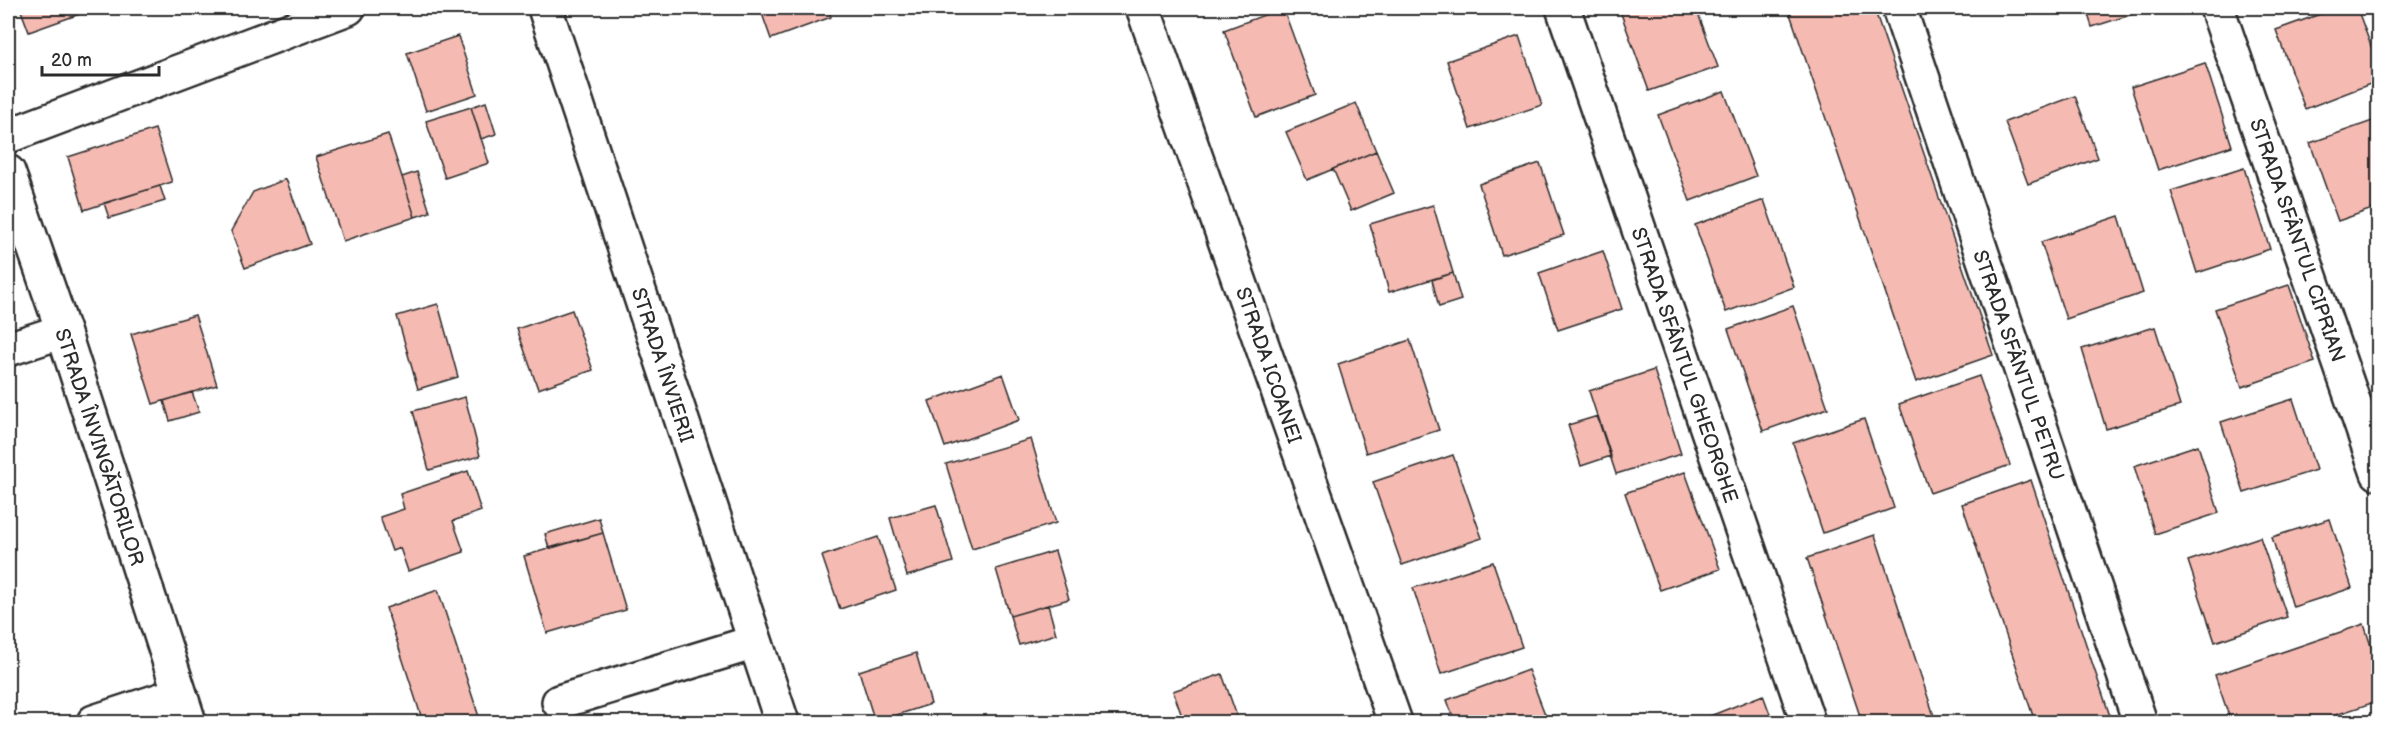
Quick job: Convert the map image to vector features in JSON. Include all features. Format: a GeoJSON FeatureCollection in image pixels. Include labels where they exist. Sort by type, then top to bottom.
{"type":"FeatureCollection","features":[{"type":"Feature","properties":{"kind":"street"},"geometry":{"type":"LineString","coordinates":[[8,136],[348,8]]}},
{"type":"Feature","properties":{"kind":"street","name":"STRADA ÎNVIERII"},"geometry":{"type":"LineString","coordinates":[[545,8],[782,723]]}},
{"type":"Feature","properties":{"kind":"street","name":"STRADA ICOANEI"},"geometry":{"type":"LineString","coordinates":[[1143,8],[1395,723]]}},
{"type":"Feature","properties":{"kind":"street","name":"STRADA SFÂNTUL GHEORGHE"},"geometry":{"type":"LineString","coordinates":[[1563,8],[1808,723]]}},
{"type":"Feature","properties":{"kind":"street","name":"STRADA SFÂNTUL PETRU"},"geometry":{"type":"LineString","coordinates":[[1899,8],[2140,723]]}},
{"type":"Feature","properties":{"kind":"street","name":"STRADA SFÂNTUL CIPRIAN"},"geometry":{"type":"LineString","coordinates":[[2217,8],[2379,473]]}},
{"type":"Feature","properties":{"kind":"street","name":"STRADA ÎNVINGĂTORILOR"},"geometry":{"type":"LineString","coordinates":[[8,172],[63,331],[184,708]]}},
{"type":"Feature","properties":{"kind":"street"},"geometry":{"type":"LineString","coordinates":[[8,349],[63,331]]}},
{"type":"Feature","properties":{"kind":"street"},"geometry":{"type":"LineString","coordinates":[[559,702],[754,642]]}},
{"type":"Feature","properties":{"kind":"street"},"geometry":{"type":"LineString","coordinates":[[94,723],[184,708]]}},
{"type":"Feature","properties":{"kind":"building"},"geometry":{"type":"Polygon","coordinates":[[[20,8],[87,8],[88,11],[29,32],[20,8]]]}},
{"type":"Feature","properties":{"kind":"building"},"geometry":{"type":"Polygon","coordinates":[[[760,8],[828,8],[831,17],[771,39],[760,8]]]}},
{"type":"Feature","properties":{"kind":"building"},"geometry":{"type":"Polygon","coordinates":[[[1283,8],[1315,95],[1256,117],[1224,30],[1283,8]]]}},
{"type":"Feature","properties":{"kind":"building"},"geometry":{"type":"Polygon","coordinates":[[[1619,8],[1696,8],[1718,67],[1649,91],[1619,8]]]}},
{"type":"Feature","properties":{"kind":"building"},"geometry":{"type":"Polygon","coordinates":[[[1788,8],[1874,8],[1993,355],[1916,382],[1788,8]]]}},
{"type":"Feature","properties":{"kind":"building"},"geometry":{"type":"Polygon","coordinates":[[[2086,8],[2152,8],[2092,27],[2086,8]]]}},
{"type":"Feature","properties":{"kind":"building"},"geometry":{"type":"Polygon","coordinates":[[[2337,8],[2357,8],[2378,65],[2378,81],[2305,109],[2276,30],[2337,8]]]}},
{"type":"Feature","properties":{"kind":"building"},"geometry":{"type":"Polygon","coordinates":[[[458,36],[477,94],[426,111],[407,53],[458,36]]]}},
{"type":"Feature","properties":{"kind":"building"},"geometry":{"type":"Polygon","coordinates":[[[1519,36],[1542,105],[1470,129],[1447,61],[1519,36]]]}},
{"type":"Feature","properties":{"kind":"building"},"geometry":{"type":"Polygon","coordinates":[[[2205,63],[2232,146],[2158,170],[2131,87],[2205,63]]]}},
{"type":"Feature","properties":{"kind":"building"},"geometry":{"type":"Polygon","coordinates":[[[1724,91],[1756,176],[1690,201],[1658,115],[1724,91]]]}},
{"type":"Feature","properties":{"kind":"building"},"geometry":{"type":"Polygon","coordinates":[[[2075,96],[2098,158],[2028,184],[2005,122],[2075,96]]]}},
{"type":"Feature","properties":{"kind":"building"},"geometry":{"type":"Polygon","coordinates":[[[486,102],[496,134],[481,139],[471,107],[486,102]]]}},
{"type":"Feature","properties":{"kind":"building"},"geometry":{"type":"Polygon","coordinates":[[[1356,103],[1376,151],[1307,180],[1286,132],[1356,103]]]}},
{"type":"Feature","properties":{"kind":"building"},"geometry":{"type":"Polygon","coordinates":[[[471,107],[489,163],[445,178],[426,121],[471,107]]]}},
{"type":"Feature","properties":{"kind":"building"},"geometry":{"type":"Polygon","coordinates":[[[2378,119],[2378,207],[2338,221],[2310,143],[2378,119]]]}},
{"type":"Feature","properties":{"kind":"building"},"geometry":{"type":"Polygon","coordinates":[[[155,129],[172,182],[84,210],[68,157],[155,129]]]}},
{"type":"Feature","properties":{"kind":"building"},"geometry":{"type":"Polygon","coordinates":[[[388,134],[415,217],[343,241],[316,157],[388,134]]]}},
{"type":"Feature","properties":{"kind":"building"},"geometry":{"type":"Polygon","coordinates":[[[1376,151],[1394,193],[1351,211],[1333,169],[1376,151]]]}},
{"type":"Feature","properties":{"kind":"building"},"geometry":{"type":"Polygon","coordinates":[[[1540,163],[1564,235],[1502,255],[1479,184],[1540,163]]]}},
{"type":"Feature","properties":{"kind":"building"},"geometry":{"type":"Polygon","coordinates":[[[2244,168],[2270,249],[2197,273],[2171,191],[2244,168]]]}},
{"type":"Feature","properties":{"kind":"building"},"geometry":{"type":"Polygon","coordinates":[[[417,172],[430,212],[415,217],[402,177],[417,172]]]}},
{"type":"Feature","properties":{"kind":"building"},"geometry":{"type":"Polygon","coordinates":[[[286,179],[310,244],[245,268],[231,231],[253,192],[286,179]]]}},
{"type":"Feature","properties":{"kind":"building"},"geometry":{"type":"Polygon","coordinates":[[[160,186],[165,201],[109,218],[104,203],[160,186]]]}},
{"type":"Feature","properties":{"kind":"building"},"geometry":{"type":"Polygon","coordinates":[[[1764,200],[1794,287],[1726,312],[1695,225],[1764,200]]]}},
{"type":"Feature","properties":{"kind":"building"},"geometry":{"type":"Polygon","coordinates":[[[1433,205],[1453,273],[1389,292],[1370,224],[1433,205]]]}},
{"type":"Feature","properties":{"kind":"building"},"geometry":{"type":"Polygon","coordinates":[[[2119,216],[2143,293],[2066,319],[2041,242],[2119,216]]]}},
{"type":"Feature","properties":{"kind":"building"},"geometry":{"type":"Polygon","coordinates":[[[2378,246],[2378,262],[2374,248],[2378,246]]]}},
{"type":"Feature","properties":{"kind":"building"},"geometry":{"type":"Polygon","coordinates":[[[1603,251],[1622,309],[1558,330],[1539,273],[1603,251]]]}},
{"type":"Feature","properties":{"kind":"building"},"geometry":{"type":"Polygon","coordinates":[[[1453,273],[1461,300],[1439,307],[1432,280],[1453,273]]]}},
{"type":"Feature","properties":{"kind":"building"},"geometry":{"type":"Polygon","coordinates":[[[2289,285],[2315,362],[2242,387],[2215,309],[2289,285]]]}},
{"type":"Feature","properties":{"kind":"building"},"geometry":{"type":"Polygon","coordinates":[[[438,304],[458,377],[418,389],[397,316],[438,304]]]}},
{"type":"Feature","properties":{"kind":"building"},"geometry":{"type":"Polygon","coordinates":[[[1793,306],[1828,408],[1763,431],[1728,329],[1793,306]]]}},
{"type":"Feature","properties":{"kind":"building"},"geometry":{"type":"Polygon","coordinates":[[[572,310],[593,370],[538,389],[517,329],[572,310]]]}},
{"type":"Feature","properties":{"kind":"building"},"geometry":{"type":"Polygon","coordinates":[[[195,315],[217,385],[153,404],[131,334],[195,315]]]}},
{"type":"Feature","properties":{"kind":"building"},"geometry":{"type":"Polygon","coordinates":[[[2155,327],[2180,406],[2106,429],[2082,349],[2155,327]]]}},
{"type":"Feature","properties":{"kind":"building"},"geometry":{"type":"Polygon","coordinates":[[[1410,340],[1439,430],[1366,453],[1338,364],[1410,340]]]}},
{"type":"Feature","properties":{"kind":"building"},"geometry":{"type":"Polygon","coordinates":[[[1654,370],[1681,454],[1616,474],[1589,391],[1654,370]]]}},
{"type":"Feature","properties":{"kind":"building"},"geometry":{"type":"Polygon","coordinates":[[[1003,374],[1019,420],[945,447],[929,401],[1003,374]]]}},
{"type":"Feature","properties":{"kind":"building"},"geometry":{"type":"Polygon","coordinates":[[[1979,376],[2010,465],[1930,493],[1899,404],[1979,376]]]}},
{"type":"Feature","properties":{"kind":"building"},"geometry":{"type":"Polygon","coordinates":[[[192,392],[199,412],[170,421],[164,401],[192,392]]]}},
{"type":"Feature","properties":{"kind":"building"},"geometry":{"type":"Polygon","coordinates":[[[465,397],[480,456],[429,470],[413,411],[465,397]]]}},
{"type":"Feature","properties":{"kind":"building"},"geometry":{"type":"Polygon","coordinates":[[[2293,399],[2316,470],[2244,493],[2221,422],[2293,399]]]}},
{"type":"Feature","properties":{"kind":"building"},"geometry":{"type":"Polygon","coordinates":[[[1598,416],[1611,456],[1581,466],[1568,425],[1598,416]]]}},
{"type":"Feature","properties":{"kind":"building"},"geometry":{"type":"Polygon","coordinates":[[[1864,419],[1894,508],[1823,533],[1793,443],[1864,419]]]}},
{"type":"Feature","properties":{"kind":"building"},"geometry":{"type":"Polygon","coordinates":[[[1031,439],[1056,523],[972,549],[946,464],[1031,439]]]}},
{"type":"Feature","properties":{"kind":"building"},"geometry":{"type":"Polygon","coordinates":[[[2198,445],[2219,513],[2155,534],[2134,466],[2198,445]]]}},
{"type":"Feature","properties":{"kind":"building"},"geometry":{"type":"Polygon","coordinates":[[[1453,455],[1482,538],[1402,565],[1373,482],[1453,455]]]}},
{"type":"Feature","properties":{"kind":"building"},"geometry":{"type":"Polygon","coordinates":[[[468,471],[481,511],[453,521],[464,552],[408,571],[400,548],[392,551],[380,517],[404,509],[400,494],[468,471]]]}},
{"type":"Feature","properties":{"kind":"building"},"geometry":{"type":"Polygon","coordinates":[[[1685,472],[1720,569],[1660,590],[1625,493],[1685,472]]]}},
{"type":"Feature","properties":{"kind":"building"},"geometry":{"type":"Polygon","coordinates":[[[2031,480],[2112,722],[2035,722],[1962,504],[2031,480]]]}},
{"type":"Feature","properties":{"kind":"building"},"geometry":{"type":"Polygon","coordinates":[[[936,505],[953,562],[907,576],[890,518],[936,505]]]}},
{"type":"Feature","properties":{"kind":"building"},"geometry":{"type":"Polygon","coordinates":[[[599,518],[603,533],[549,548],[545,534],[599,518]]]}},
{"type":"Feature","properties":{"kind":"building"},"geometry":{"type":"Polygon","coordinates":[[[2330,519],[2352,588],[2293,607],[2272,537],[2330,519]]]}},
{"type":"Feature","properties":{"kind":"building"},"geometry":{"type":"Polygon","coordinates":[[[603,533],[626,610],[547,633],[524,556],[603,533]]]}},
{"type":"Feature","properties":{"kind":"building"},"geometry":{"type":"Polygon","coordinates":[[[1875,535],[1936,722],[1862,722],[1807,558],[1875,535]]]}},
{"type":"Feature","properties":{"kind":"building"},"geometry":{"type":"Polygon","coordinates":[[[878,537],[896,590],[840,609],[822,556],[878,537]]]}},
{"type":"Feature","properties":{"kind":"building"},"geometry":{"type":"Polygon","coordinates":[[[2260,537],[2287,617],[2215,642],[2188,561],[2260,537]]]}},
{"type":"Feature","properties":{"kind":"building"},"geometry":{"type":"Polygon","coordinates":[[[1055,551],[1069,599],[1010,616],[996,569],[1055,551]]]}},
{"type":"Feature","properties":{"kind":"building"},"geometry":{"type":"Polygon","coordinates":[[[1493,562],[1522,647],[1441,674],[1413,588],[1493,562]]]}},
{"type":"Feature","properties":{"kind":"building"},"geometry":{"type":"Polygon","coordinates":[[[438,590],[480,720],[423,722],[386,608],[438,590]]]}},
{"type":"Feature","properties":{"kind":"building"},"geometry":{"type":"Polygon","coordinates":[[[1048,605],[1056,634],[1019,645],[1010,616],[1048,605]]]}},
{"type":"Feature","properties":{"kind":"building"},"geometry":{"type":"Polygon","coordinates":[[[2364,624],[2378,668],[2378,701],[2314,722],[2231,722],[2215,675],[2364,624]]]}},
{"type":"Feature","properties":{"kind":"building"},"geometry":{"type":"Polygon","coordinates":[[[916,653],[931,704],[875,722],[859,671],[916,653]]]}},
{"type":"Feature","properties":{"kind":"building"},"geometry":{"type":"Polygon","coordinates":[[[1528,670],[1548,722],[1455,722],[1447,700],[1528,670]]]}},
{"type":"Feature","properties":{"kind":"building"},"geometry":{"type":"Polygon","coordinates":[[[1222,674],[1239,722],[1184,722],[1173,691],[1222,674]]]}},
{"type":"Feature","properties":{"kind":"building"},"geometry":{"type":"Polygon","coordinates":[[[1763,695],[1773,722],[1695,722],[1763,695]]]}}]}
